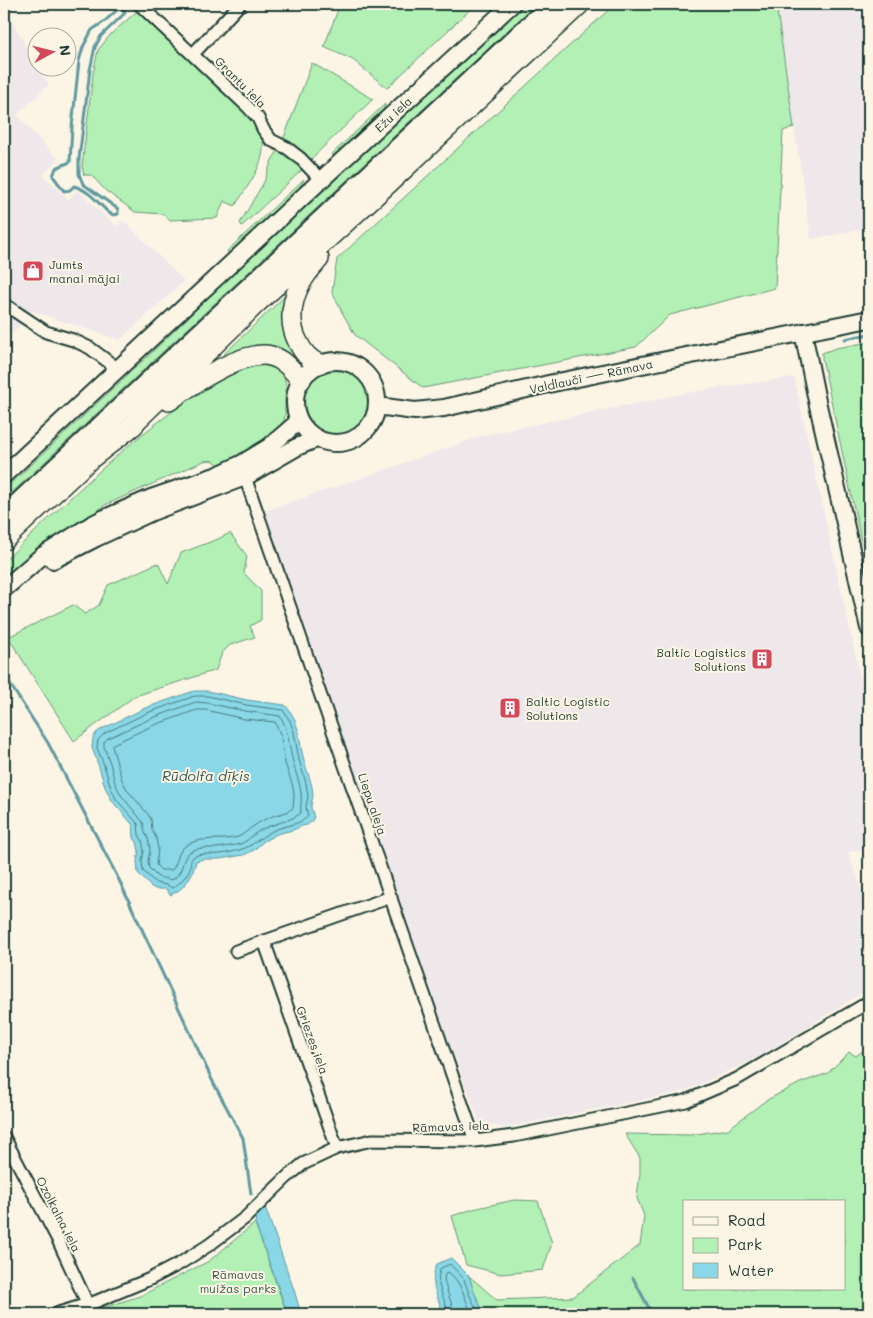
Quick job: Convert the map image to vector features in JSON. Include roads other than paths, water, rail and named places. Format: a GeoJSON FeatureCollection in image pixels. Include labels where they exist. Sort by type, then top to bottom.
{"type":"FeatureCollection","features":[{"type":"Feature","properties":{"kind":"highway"},"geometry":{"type":"LineString","coordinates":[[4,518],[554,4]]}},
{"type":"Feature","properties":{"kind":"highway"},"geometry":{"type":"LineString","coordinates":[[125,432],[257,303],[580,4]]}},
{"type":"Feature","properties":{"kind":"highway"},"geometry":{"type":"LineString","coordinates":[[319,364],[306,355],[295,337],[291,324],[292,310],[299,287],[305,276],[344,224]]}},
{"type":"Feature","properties":{"kind":"highway"},"geometry":{"type":"LineString","coordinates":[[4,540],[89,460],[192,385],[223,367],[256,356],[271,356],[287,364],[301,380]]}},
{"type":"Feature","properties":{"kind":"main road","name":"Ežu iela"},"geometry":{"type":"LineString","coordinates":[[4,476],[512,4]]}},
{"type":"Feature","properties":{"kind":"main road","name":"Valdlauči — Rāmava"},"geometry":{"type":"LineString","coordinates":[[378,406],[414,411],[444,408],[553,383],[869,319]]}},
{"type":"Feature","properties":{"kind":"main road"},"geometry":{"type":"LineString","coordinates":[[803,332],[816,401],[869,628]]}},
{"type":"Feature","properties":{"kind":"main road"},"geometry":{"type":"LineString","coordinates":[[330,361],[342,361],[358,366],[372,381],[377,393],[378,406],[368,429],[359,437],[335,444],[316,439],[299,421],[294,402],[296,391],[301,380],[319,364],[330,361]]}},
{"type":"Feature","properties":{"kind":"main road"},"geometry":{"type":"LineString","coordinates":[[4,589],[42,556],[91,525],[151,498],[218,475],[241,464],[269,447],[299,421]]}},
{"type":"Feature","properties":{"kind":"main road"},"geometry":{"type":"LineString","coordinates":[[20,576],[152,512],[245,477],[316,439]]}},
{"type":"Feature","properties":{"kind":"street","name":"Grantu iela"},"geometry":{"type":"LineString","coordinates":[[139,4],[248,107],[258,118],[271,140],[287,148],[300,158],[321,180]]}},
{"type":"Feature","properties":{"kind":"street"},"geometry":{"type":"LineString","coordinates":[[193,54],[240,4]]}},
{"type":"Feature","properties":{"kind":"street"},"geometry":{"type":"LineString","coordinates":[[4,304],[46,332],[73,340],[90,348],[118,369]]}},
{"type":"Feature","properties":{"kind":"street","name":"Liepu aleja"},"geometry":{"type":"LineString","coordinates":[[245,477],[475,1141]]}},
{"type":"Feature","properties":{"kind":"street"},"geometry":{"type":"LineString","coordinates":[[236,951],[391,897]]}},
{"type":"Feature","properties":{"kind":"street","name":"Griezes iela"},"geometry":{"type":"LineString","coordinates":[[264,941],[337,1148]]}},
{"type":"Feature","properties":{"kind":"street","name":"Rāmavas iela"},"geometry":{"type":"LineString","coordinates":[[55,1314],[88,1305],[150,1279],[179,1264],[209,1245],[245,1218],[303,1164],[337,1148],[372,1140],[475,1141],[514,1136],[686,1101],[737,1079],[869,1002]]}},
{"type":"Feature","properties":{"kind":"street","name":"Ozolkalna iela"},"geometry":{"type":"LineString","coordinates":[[4,1136],[58,1240],[88,1305]]}},
{"type":"Feature","properties":{"kind":"water","name":"Rūdolfa dīķis"},"geometry":{"type":"Polygon","coordinates":[[[194,691],[208,691],[247,700],[285,705],[294,718],[311,781],[313,796],[311,806],[314,817],[307,825],[277,834],[244,855],[196,861],[193,872],[184,886],[170,895],[166,889],[155,889],[150,886],[138,873],[137,861],[139,851],[134,838],[133,825],[112,801],[105,787],[92,748],[93,738],[102,729],[145,708],[194,691]]]}},
{"type":"Feature","properties":{"kind":"water"},"geometry":{"type":"Polygon","coordinates":[[[264,1204],[301,1314],[287,1314],[255,1223],[257,1210],[264,1204]]]}},
{"type":"Feature","properties":{"kind":"water"},"geometry":{"type":"Polygon","coordinates":[[[451,1258],[469,1276],[484,1314],[443,1314],[435,1289],[434,1271],[437,1264],[451,1258]]]}},
{"type":"Feature","properties":{"kind":"waterway"},"geometry":{"type":"LineString","coordinates":[[124,9],[118,9],[92,30],[83,47],[79,61],[70,162],[56,168],[53,176],[64,191],[70,190],[74,186],[84,190],[109,213],[114,215],[118,214],[118,209],[83,184],[79,174],[79,159],[90,70],[95,47],[101,36],[125,13],[124,9],[128,4]]}},
{"type":"Feature","properties":{"kind":"waterway"},"geometry":{"type":"LineString","coordinates":[[845,339],[869,334]]}},
{"type":"Feature","properties":{"kind":"waterway"},"geometry":{"type":"LineString","coordinates":[[4,675],[48,743],[101,845],[214,1084],[243,1138],[251,1194]]}},
{"type":"Feature","properties":{"kind":"waterway"},"geometry":{"type":"LineString","coordinates":[[633,1278],[652,1314]]}},
{"type":"Feature","properties":{"kind":"place","name":"Jumts manai mājai"},"geometry":{"type":"Point","coordinates":[33,271]}},
{"type":"Feature","properties":{"kind":"place","name":"Baltic Logistics Solutions"},"geometry":{"type":"Point","coordinates":[762,659]}},
{"type":"Feature","properties":{"kind":"place","name":"Baltic Logistic Solutions"},"geometry":{"type":"Point","coordinates":[510,708]}},
{"type":"Feature","properties":{"kind":"park label","name":"Rāmavas muižas parks"},"geometry":{"type":"Point","coordinates":[238,1281]}}]}
